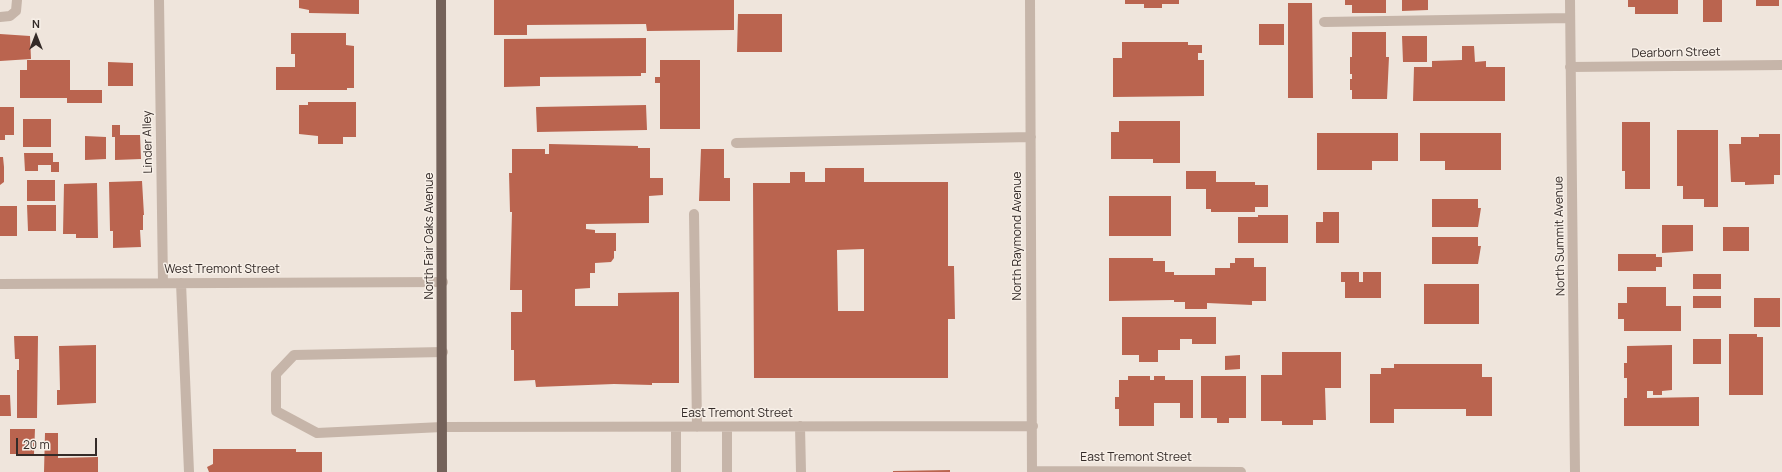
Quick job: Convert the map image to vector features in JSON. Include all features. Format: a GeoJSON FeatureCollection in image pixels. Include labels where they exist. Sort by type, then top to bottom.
{"type":"FeatureCollection","features":[{"type":"Feature","properties":{"kind":"main road","name":"North Fair Oaks Avenue"},"geometry":{"type":"LineString","coordinates":[[441,0],[443,282],[442,472]]}},
{"type":"Feature","properties":{"kind":"street"},"geometry":{"type":"LineString","coordinates":[[0,17],[10,16],[16,11],[17,0]]}},
{"type":"Feature","properties":{"kind":"street","name":"Linder Alley"},"geometry":{"type":"LineString","coordinates":[[159,0],[163,283]]}},
{"type":"Feature","properties":{"kind":"street","name":"North Raymond Avenue"},"geometry":{"type":"LineString","coordinates":[[1030,0],[1032,471]]}},
{"type":"Feature","properties":{"kind":"street","name":"North Summit Avenue"},"geometry":{"type":"LineString","coordinates":[[1570,0],[1575,472]]}},
{"type":"Feature","properties":{"kind":"street"},"geometry":{"type":"LineString","coordinates":[[1324,22],[1570,18]]}},
{"type":"Feature","properties":{"kind":"street","name":"Dearborn Street"},"geometry":{"type":"LineString","coordinates":[[1570,67],[1782,65]]}},
{"type":"Feature","properties":{"kind":"street"},"geometry":{"type":"LineString","coordinates":[[736,143],[1031,137]]}},
{"type":"Feature","properties":{"kind":"street"},"geometry":{"type":"LineString","coordinates":[[694,214],[697,427]]}},
{"type":"Feature","properties":{"kind":"street","name":"West Tremont Street"},"geometry":{"type":"LineString","coordinates":[[0,284],[443,282]]}},
{"type":"Feature","properties":{"kind":"street"},"geometry":{"type":"LineString","coordinates":[[181,283],[189,472]]}},
{"type":"Feature","properties":{"kind":"street","name":"East Tremont Street"},"geometry":{"type":"LineString","coordinates":[[443,352],[294,356],[276,374],[276,411],[317,433],[442,427],[1033,426]]}},
{"type":"Feature","properties":{"kind":"street"},"geometry":{"type":"LineString","coordinates":[[800,426],[801,472]]}},
{"type":"Feature","properties":{"kind":"street"},"geometry":{"type":"LineString","coordinates":[[676,427],[676,472]]}},
{"type":"Feature","properties":{"kind":"street"},"geometry":{"type":"LineString","coordinates":[[727,427],[727,472]]}},
{"type":"Feature","properties":{"kind":"street","name":"East Tremont Street"},"geometry":{"type":"LineString","coordinates":[[1032,471],[1241,472]]}},
{"type":"Feature","properties":{"kind":"building"},"geometry":{"type":"Polygon","coordinates":[[[299,0],[359,0],[359,14],[309,13],[309,10],[299,8],[299,0]]]}},
{"type":"Feature","properties":{"kind":"building"},"geometry":{"type":"Polygon","coordinates":[[[494,0],[734,0],[734,30],[647,31],[646,24],[527,25],[527,35],[494,35],[494,0]]]}},
{"type":"Feature","properties":{"kind":"building"},"geometry":{"type":"Polygon","coordinates":[[[1125,0],[1179,0],[1179,4],[1162,4],[1162,8],[1144,8],[1144,4],[1125,4],[1125,0]]]}},
{"type":"Feature","properties":{"kind":"building"},"geometry":{"type":"Polygon","coordinates":[[[1345,0],[1386,0],[1386,13],[1352,13],[1352,5],[1345,5],[1345,0]]]}},
{"type":"Feature","properties":{"kind":"building"},"geometry":{"type":"Polygon","coordinates":[[[1402,0],[1428,0],[1428,10],[1402,11],[1402,0]]]}},
{"type":"Feature","properties":{"kind":"building"},"geometry":{"type":"Polygon","coordinates":[[[1628,0],[1678,0],[1678,14],[1635,14],[1635,7],[1628,7],[1628,0]]]}},
{"type":"Feature","properties":{"kind":"building"},"geometry":{"type":"Polygon","coordinates":[[[1703,0],[1722,0],[1722,22],[1703,22],[1703,0]]]}},
{"type":"Feature","properties":{"kind":"building"},"geometry":{"type":"Polygon","coordinates":[[[1756,0],[1779,0],[1779,6],[1756,6],[1756,0]]]}},
{"type":"Feature","properties":{"kind":"building"},"geometry":{"type":"Polygon","coordinates":[[[1288,3],[1312,3],[1313,98],[1288,98],[1288,3]]]}},
{"type":"Feature","properties":{"kind":"building"},"geometry":{"type":"Polygon","coordinates":[[[738,14],[782,14],[782,52],[737,52],[738,14]]]}},
{"type":"Feature","properties":{"kind":"building"},"geometry":{"type":"Polygon","coordinates":[[[1259,24],[1284,24],[1284,45],[1259,45],[1259,24]]]}},
{"type":"Feature","properties":{"kind":"building"},"geometry":{"type":"Polygon","coordinates":[[[1352,32],[1386,32],[1386,57],[1389,57],[1387,99],[1352,99],[1352,90],[1350,90],[1350,79],[1352,79],[1352,74],[1350,74],[1350,57],[1352,57],[1352,32]]]}},
{"type":"Feature","properties":{"kind":"building"},"geometry":{"type":"Polygon","coordinates":[[[291,33],[346,33],[346,45],[354,46],[354,88],[347,88],[347,90],[276,90],[276,67],[295,67],[295,54],[291,54],[291,33]]]}},
{"type":"Feature","properties":{"kind":"building"},"geometry":{"type":"Polygon","coordinates":[[[0,34],[30,36],[31,59],[0,61],[0,34]]]}},
{"type":"Feature","properties":{"kind":"building"},"geometry":{"type":"Polygon","coordinates":[[[1402,36],[1427,36],[1427,62],[1403,62],[1402,36]]]}},
{"type":"Feature","properties":{"kind":"building"},"geometry":{"type":"Polygon","coordinates":[[[646,38],[646,73],[641,73],[641,76],[540,77],[540,86],[504,87],[504,39],[646,38]]]}},
{"type":"Feature","properties":{"kind":"building"},"geometry":{"type":"Polygon","coordinates":[[[1122,42],[1188,42],[1188,45],[1202,45],[1202,53],[1198,53],[1198,60],[1204,60],[1204,96],[1113,97],[1113,58],[1122,58],[1122,42]]]}},
{"type":"Feature","properties":{"kind":"building"},"geometry":{"type":"Polygon","coordinates":[[[1462,46],[1474,46],[1475,62],[1486,61],[1486,67],[1505,67],[1505,101],[1413,101],[1414,67],[1432,67],[1432,61],[1462,60],[1462,46]]]}},
{"type":"Feature","properties":{"kind":"building"},"geometry":{"type":"Polygon","coordinates":[[[27,60],[70,60],[70,90],[102,90],[102,103],[67,103],[67,98],[20,98],[20,70],[27,70],[27,60]]]}},
{"type":"Feature","properties":{"kind":"building"},"geometry":{"type":"Polygon","coordinates":[[[660,60],[700,60],[700,129],[660,129],[660,83],[655,83],[655,77],[660,77],[660,60]]]}},
{"type":"Feature","properties":{"kind":"building"},"geometry":{"type":"Polygon","coordinates":[[[108,62],[133,63],[133,86],[108,86],[108,62]]]}},
{"type":"Feature","properties":{"kind":"building"},"geometry":{"type":"Polygon","coordinates":[[[308,102],[356,102],[356,137],[343,137],[343,144],[318,144],[318,136],[299,134],[299,105],[308,105],[308,102]]]}},
{"type":"Feature","properties":{"kind":"building"},"geometry":{"type":"Polygon","coordinates":[[[646,105],[647,130],[537,132],[536,107],[646,105]]]}},
{"type":"Feature","properties":{"kind":"building"},"geometry":{"type":"Polygon","coordinates":[[[0,107],[14,107],[14,135],[5,135],[5,140],[0,140],[0,107]]]}},
{"type":"Feature","properties":{"kind":"building"},"geometry":{"type":"Polygon","coordinates":[[[23,119],[51,119],[51,147],[23,147],[23,119]]]}},
{"type":"Feature","properties":{"kind":"building"},"geometry":{"type":"Polygon","coordinates":[[[1119,121],[1180,121],[1180,163],[1153,163],[1153,159],[1111,159],[1111,132],[1119,132],[1119,121]]]}},
{"type":"Feature","properties":{"kind":"building"},"geometry":{"type":"Polygon","coordinates":[[[1622,122],[1650,122],[1650,189],[1625,189],[1625,171],[1622,171],[1622,122]]]}},
{"type":"Feature","properties":{"kind":"building"},"geometry":{"type":"Polygon","coordinates":[[[112,125],[120,125],[120,135],[140,135],[141,159],[115,160],[115,137],[112,137],[112,125]]]}},
{"type":"Feature","properties":{"kind":"building"},"geometry":{"type":"Polygon","coordinates":[[[1677,130],[1718,130],[1718,207],[1704,207],[1704,199],[1683,199],[1683,186],[1677,186],[1677,130]]]}},
{"type":"Feature","properties":{"kind":"building"},"geometry":{"type":"Polygon","coordinates":[[[1317,133],[1398,133],[1398,161],[1372,161],[1372,170],[1317,170],[1317,133]]]}},
{"type":"Feature","properties":{"kind":"building"},"geometry":{"type":"Polygon","coordinates":[[[1420,133],[1501,133],[1501,170],[1445,170],[1445,161],[1420,161],[1420,133]]]}},
{"type":"Feature","properties":{"kind":"building"},"geometry":{"type":"Polygon","coordinates":[[[1759,134],[1780,134],[1780,175],[1774,175],[1774,184],[1745,185],[1745,182],[1731,182],[1729,144],[1741,144],[1741,137],[1759,137],[1759,134]]]}},
{"type":"Feature","properties":{"kind":"building"},"geometry":{"type":"Polygon","coordinates":[[[85,136],[106,137],[106,159],[85,160],[85,136]]]}},
{"type":"Feature","properties":{"kind":"building"},"geometry":{"type":"Polygon","coordinates":[[[549,144],[638,146],[638,148],[650,148],[650,178],[663,178],[663,195],[649,196],[649,223],[586,224],[586,229],[595,230],[595,233],[616,233],[616,251],[614,251],[614,258],[611,262],[595,263],[595,273],[590,273],[590,288],[575,289],[575,306],[618,306],[618,293],[679,292],[679,383],[652,383],[652,385],[614,384],[536,387],[535,380],[514,381],[514,350],[511,350],[511,312],[522,312],[522,290],[510,290],[512,212],[510,212],[509,173],[512,173],[512,149],[545,149],[545,154],[549,154],[549,144]]]}},
{"type":"Feature","properties":{"kind":"building"},"geometry":{"type":"Polygon","coordinates":[[[701,149],[724,149],[724,178],[730,178],[730,201],[699,201],[701,149]]]}},
{"type":"Feature","properties":{"kind":"building"},"geometry":{"type":"Polygon","coordinates":[[[24,153],[53,153],[53,162],[59,162],[59,172],[51,172],[51,165],[38,165],[38,171],[25,171],[24,153]]]}},
{"type":"Feature","properties":{"kind":"building"},"geometry":{"type":"Polygon","coordinates":[[[0,157],[3,157],[4,182],[0,185],[0,157]]]}},
{"type":"Feature","properties":{"kind":"building"},"geometry":{"type":"Polygon","coordinates":[[[825,168],[864,168],[864,182],[948,182],[948,266],[954,266],[955,319],[948,319],[948,378],[754,378],[753,183],[790,183],[790,172],[805,172],[805,182],[825,182],[825,168]],[[864,249],[837,250],[838,311],[864,311],[864,249]]]}},
{"type":"Feature","properties":{"kind":"building"},"geometry":{"type":"Polygon","coordinates":[[[1186,171],[1216,171],[1216,182],[1255,182],[1255,185],[1268,185],[1268,207],[1255,207],[1255,212],[1211,212],[1211,209],[1206,209],[1206,189],[1186,189],[1186,171]]]}},
{"type":"Feature","properties":{"kind":"building"},"geometry":{"type":"Polygon","coordinates":[[[27,180],[55,180],[55,201],[27,201],[27,180]]]}},
{"type":"Feature","properties":{"kind":"building"},"geometry":{"type":"Polygon","coordinates":[[[142,181],[144,215],[143,230],[140,230],[141,247],[113,248],[113,231],[110,231],[109,182],[142,181]]]}},
{"type":"Feature","properties":{"kind":"building"},"geometry":{"type":"Polygon","coordinates":[[[97,183],[98,238],[76,238],[76,234],[63,234],[64,184],[97,183]]]}},
{"type":"Feature","properties":{"kind":"building"},"geometry":{"type":"Polygon","coordinates":[[[1109,196],[1171,196],[1171,236],[1109,236],[1109,196]]]}},
{"type":"Feature","properties":{"kind":"building"},"geometry":{"type":"Polygon","coordinates":[[[1432,199],[1478,199],[1478,208],[1481,208],[1478,227],[1432,227],[1432,199]]]}},
{"type":"Feature","properties":{"kind":"building"},"geometry":{"type":"Polygon","coordinates":[[[27,205],[56,205],[56,231],[28,231],[27,205]]]}},
{"type":"Feature","properties":{"kind":"building"},"geometry":{"type":"Polygon","coordinates":[[[0,206],[17,206],[17,236],[0,236],[0,206]]]}},
{"type":"Feature","properties":{"kind":"building"},"geometry":{"type":"Polygon","coordinates":[[[1323,212],[1339,212],[1339,243],[1316,243],[1316,222],[1323,222],[1323,212]]]}},
{"type":"Feature","properties":{"kind":"building"},"geometry":{"type":"Polygon","coordinates":[[[1258,215],[1288,215],[1288,243],[1238,243],[1238,217],[1258,217],[1258,215]]]}},
{"type":"Feature","properties":{"kind":"building"},"geometry":{"type":"Polygon","coordinates":[[[1662,225],[1693,225],[1693,251],[1662,253],[1662,225]]]}},
{"type":"Feature","properties":{"kind":"building"},"geometry":{"type":"Polygon","coordinates":[[[1723,227],[1749,227],[1749,251],[1723,251],[1723,227]]]}},
{"type":"Feature","properties":{"kind":"building"},"geometry":{"type":"Polygon","coordinates":[[[1432,237],[1478,237],[1478,246],[1481,246],[1478,264],[1432,264],[1432,237]]]}},
{"type":"Feature","properties":{"kind":"building"},"geometry":{"type":"Polygon","coordinates":[[[1618,254],[1656,254],[1656,257],[1662,257],[1662,267],[1656,267],[1656,271],[1618,271],[1618,254]]]}},
{"type":"Feature","properties":{"kind":"building"},"geometry":{"type":"Polygon","coordinates":[[[1109,258],[1153,258],[1153,261],[1165,261],[1165,272],[1174,272],[1174,275],[1215,275],[1215,268],[1230,268],[1230,263],[1235,263],[1235,258],[1254,258],[1254,267],[1266,267],[1266,301],[1252,301],[1252,305],[1207,303],[1207,309],[1185,309],[1185,302],[1174,302],[1174,300],[1109,301],[1109,258]]]}},
{"type":"Feature","properties":{"kind":"building"},"geometry":{"type":"Polygon","coordinates":[[[1341,272],[1359,272],[1359,282],[1363,282],[1363,272],[1381,272],[1381,298],[1345,298],[1345,282],[1341,282],[1341,272]]]}},
{"type":"Feature","properties":{"kind":"building"},"geometry":{"type":"Polygon","coordinates":[[[1693,274],[1721,274],[1721,289],[1693,289],[1693,274]]]}},
{"type":"Feature","properties":{"kind":"building"},"geometry":{"type":"Polygon","coordinates":[[[1424,284],[1479,284],[1479,324],[1424,324],[1424,284]]]}},
{"type":"Feature","properties":{"kind":"building"},"geometry":{"type":"Polygon","coordinates":[[[1627,287],[1666,287],[1666,306],[1681,306],[1681,331],[1624,331],[1624,319],[1618,319],[1618,303],[1627,303],[1627,287]]]}},
{"type":"Feature","properties":{"kind":"building"},"geometry":{"type":"Polygon","coordinates":[[[1693,296],[1721,296],[1721,308],[1693,308],[1693,296]]]}},
{"type":"Feature","properties":{"kind":"building"},"geometry":{"type":"Polygon","coordinates":[[[1754,298],[1780,298],[1780,327],[1754,327],[1754,298]]]}},
{"type":"Feature","properties":{"kind":"building"},"geometry":{"type":"Polygon","coordinates":[[[1122,317],[1216,317],[1216,344],[1192,344],[1192,339],[1180,339],[1180,350],[1158,350],[1158,362],[1139,362],[1139,355],[1122,355],[1122,317]]]}},
{"type":"Feature","properties":{"kind":"building"},"geometry":{"type":"Polygon","coordinates":[[[1729,334],[1757,334],[1757,337],[1763,337],[1763,395],[1729,395],[1729,334]]]}},
{"type":"Feature","properties":{"kind":"building"},"geometry":{"type":"Polygon","coordinates":[[[14,336],[38,336],[37,418],[17,418],[17,370],[19,370],[19,359],[15,359],[14,336]]]}},
{"type":"Feature","properties":{"kind":"building"},"geometry":{"type":"Polygon","coordinates":[[[1693,339],[1721,339],[1721,364],[1693,364],[1693,339]]]}},
{"type":"Feature","properties":{"kind":"building"},"geometry":{"type":"Polygon","coordinates":[[[96,345],[96,403],[57,405],[57,390],[60,390],[59,346],[96,345]]]}},
{"type":"Feature","properties":{"kind":"building"},"geometry":{"type":"Polygon","coordinates":[[[1672,345],[1672,390],[1662,391],[1662,395],[1653,395],[1653,391],[1647,391],[1647,398],[1699,397],[1699,426],[1624,426],[1624,398],[1627,398],[1627,378],[1624,378],[1624,363],[1627,363],[1627,346],[1672,345]]]}},
{"type":"Feature","properties":{"kind":"building"},"geometry":{"type":"Polygon","coordinates":[[[1282,352],[1341,352],[1341,388],[1325,388],[1326,420],[1313,420],[1313,425],[1282,425],[1282,421],[1261,421],[1261,375],[1282,375],[1282,352]]]}},
{"type":"Feature","properties":{"kind":"building"},"geometry":{"type":"Polygon","coordinates":[[[1240,355],[1240,369],[1225,370],[1225,356],[1240,355]]]}},
{"type":"Feature","properties":{"kind":"building"},"geometry":{"type":"Polygon","coordinates":[[[1394,364],[1482,364],[1482,377],[1492,377],[1492,416],[1466,416],[1466,409],[1394,409],[1394,423],[1370,423],[1370,374],[1381,374],[1381,368],[1394,368],[1394,364]]]}},
{"type":"Feature","properties":{"kind":"building"},"geometry":{"type":"Polygon","coordinates":[[[1128,376],[1150,376],[1150,380],[1154,380],[1154,376],[1165,376],[1165,380],[1193,380],[1193,418],[1180,418],[1180,403],[1154,403],[1154,426],[1119,426],[1119,409],[1115,409],[1115,397],[1119,397],[1119,380],[1128,380],[1128,376]]]}},
{"type":"Feature","properties":{"kind":"building"},"geometry":{"type":"Polygon","coordinates":[[[1201,376],[1246,376],[1246,418],[1229,418],[1229,423],[1217,423],[1217,418],[1201,418],[1201,376]]]}},
{"type":"Feature","properties":{"kind":"building"},"geometry":{"type":"Polygon","coordinates":[[[0,395],[10,395],[11,416],[0,416],[0,395]]]}},
{"type":"Feature","properties":{"kind":"building"},"geometry":{"type":"Polygon","coordinates":[[[10,429],[35,429],[34,454],[10,454],[10,429]]]}},
{"type":"Feature","properties":{"kind":"building"},"geometry":{"type":"Polygon","coordinates":[[[45,433],[58,433],[58,458],[98,457],[98,472],[44,472],[45,433]]]}},
{"type":"Feature","properties":{"kind":"building"},"geometry":{"type":"Polygon","coordinates":[[[213,449],[296,449],[296,452],[322,452],[322,472],[209,472],[207,467],[213,464],[213,449]]]}},
{"type":"Feature","properties":{"kind":"building"},"geometry":{"type":"Polygon","coordinates":[[[950,470],[950,472],[893,472],[893,471],[950,470]]]}}]}
